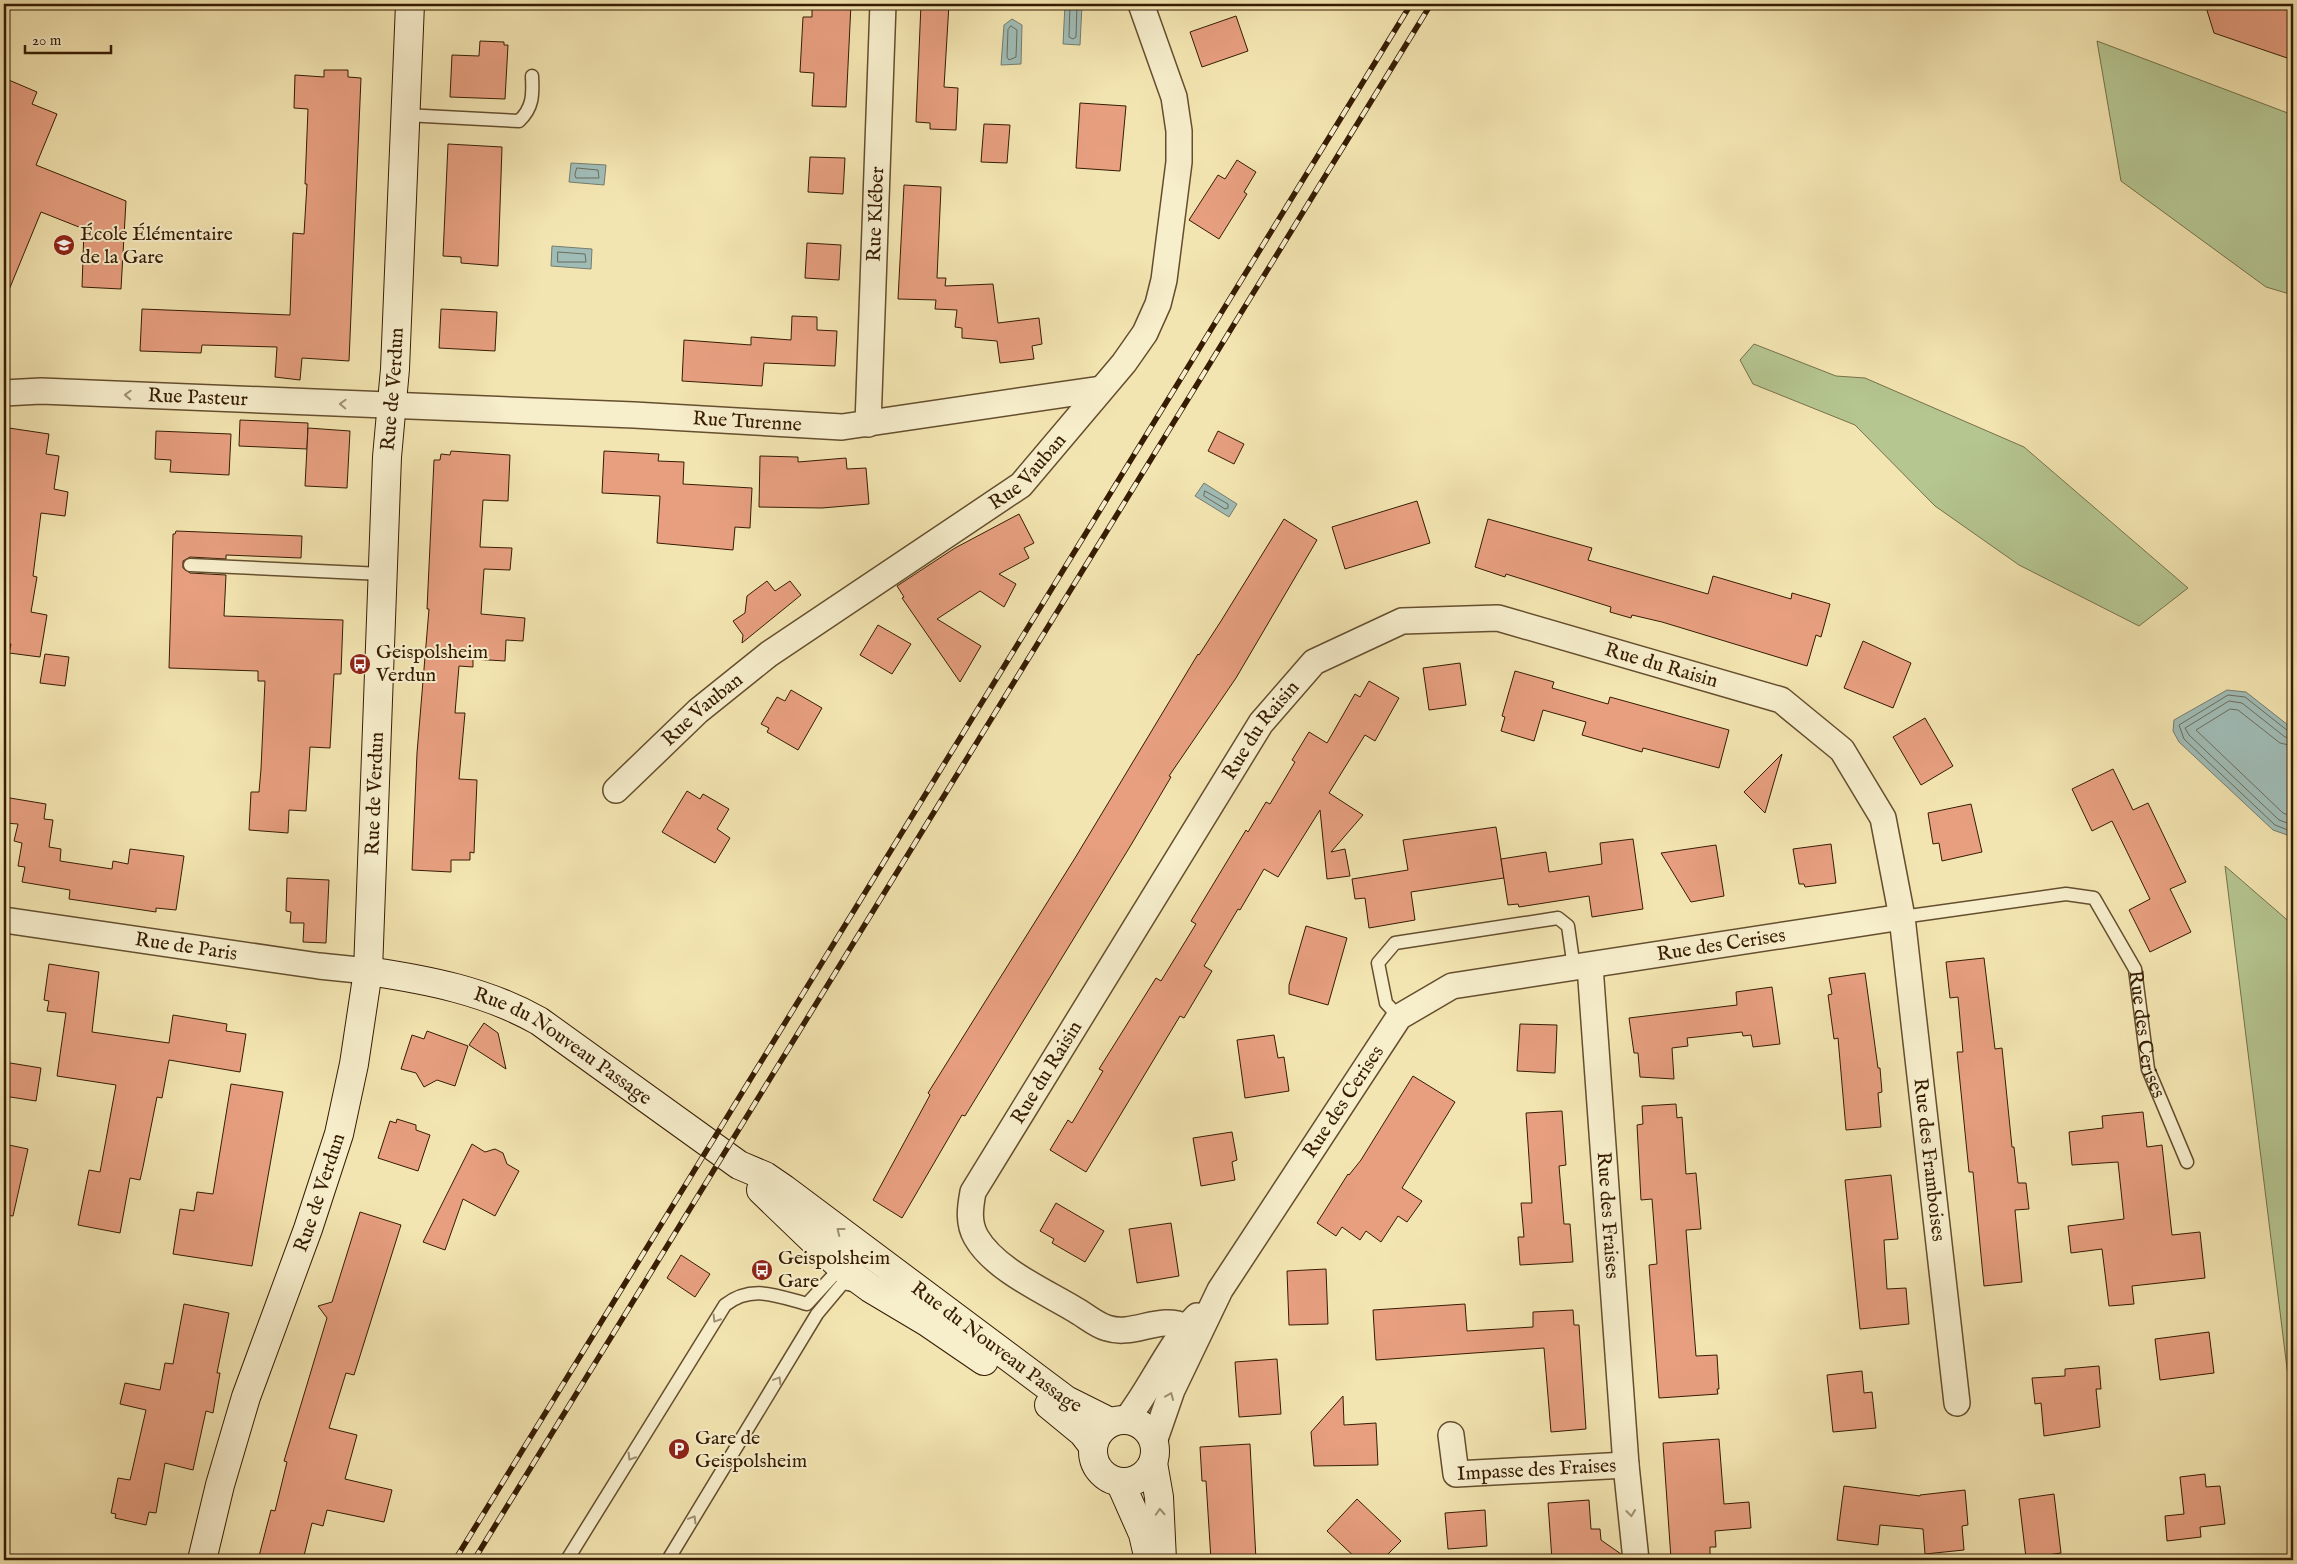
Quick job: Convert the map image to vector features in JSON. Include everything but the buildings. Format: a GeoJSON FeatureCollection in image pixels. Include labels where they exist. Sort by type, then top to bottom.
{"type":"FeatureCollection","features":[{"type":"Feature","properties":{"kind":"main road","name":"Rue de Verdun"},"geometry":{"type":"LineString","coordinates":[[202,1560],[220,1485],[246,1397],[308,1229],[339,1134],[352,1074],[368,971],[387,457],[392,406],[410,4]]}},
{"type":"Feature","properties":{"kind":"main road","name":"Rue du Nouveau Passage"},"geometry":{"type":"LineString","coordinates":[[368,971],[447,984],[518,1009],[574,1044],[739,1165],[772,1180],[1066,1400],[1118,1421]]}},
{"type":"Feature","properties":{"kind":"main road","name":"Rue du Nouveau Passage"},"geometry":{"type":"LineString","coordinates":[[739,1165],[756,1186],[811,1240],[831,1276],[870,1288],[1018,1382],[1083,1434],[1093,1446]]}},
{"type":"Feature","properties":{"kind":"main road"},"geometry":{"type":"LineString","coordinates":[[1154,1453],[1139,1478],[1120,1482],[1102,1473],[1096,1466],[1093,1446],[1102,1429],[1118,1421],[1142,1425],[1150,1432],[1154,1453],[1159,1497],[1162,1560]]}},
{"type":"Feature","properties":{"kind":"main road"},"geometry":{"type":"LineString","coordinates":[[1120,1482],[1143,1534],[1149,1560]]}},
{"type":"Feature","properties":{"kind":"street","name":"Rue Kléber"},"geometry":{"type":"LineString","coordinates":[[868,424],[883,4]]}},
{"type":"Feature","properties":{"kind":"street","name":"Rue Vauban"},"geometry":{"type":"LineString","coordinates":[[616,790],[698,711],[769,654],[1021,485],[1124,362],[1145,333],[1158,304],[1164,280],[1171,237],[1179,131],[1174,97],[1141,4]]}},
{"type":"Feature","properties":{"kind":"street","name":"Rue Turenne"},"geometry":{"type":"LineString","coordinates":[[392,406],[842,427],[931,412],[1100,389]]}},
{"type":"Feature","properties":{"kind":"street","name":"Rue Pasteur"},"geometry":{"type":"LineString","coordinates":[[4,393],[41,392],[392,406]]}},
{"type":"Feature","properties":{"kind":"street","name":"Rue du Raisin"},"geometry":{"type":"LineString","coordinates":[[1186,1327],[1177,1323],[1166,1322],[1142,1327],[1108,1328],[1014,1274],[991,1256],[976,1237],[971,1222],[970,1208],[973,1192],[1261,723],[1314,662],[1402,621],[1498,618],[1781,700],[1842,750],[1883,818],[1902,917]]}},
{"type":"Feature","properties":{"kind":"street","name":"Rue des Cerises"},"geometry":{"type":"LineString","coordinates":[[1154,1453],[1172,1390],[1220,1290],[1399,1017],[1452,986],[1902,917]]}},
{"type":"Feature","properties":{"kind":"street","name":"Rue des Framboises"},"geometry":{"type":"LineString","coordinates":[[1902,917],[1957,1403]]}},
{"type":"Feature","properties":{"kind":"street","name":"Rue de Paris"},"geometry":{"type":"LineString","coordinates":[[4,920],[319,966],[368,971]]}},
{"type":"Feature","properties":{"kind":"street","name":"Rue des Fraises"},"geometry":{"type":"LineString","coordinates":[[1582,967],[1636,1560]]}},
{"type":"Feature","properties":{"kind":"street","name":"Rue des Cerises"},"geometry":{"type":"LineString","coordinates":[[1118,1421],[1143,1398],[1186,1327],[1220,1290]]}},
{"type":"Feature","properties":{"kind":"street","name":"Impasse des Fraises"},"geometry":{"type":"LineString","coordinates":[[1451,1435],[1456,1474],[1626,1465]]}},
{"type":"Feature","properties":{"kind":"lane"},"geometry":{"type":"LineString","coordinates":[[405,115],[519,122],[527,113],[534,98],[532,76]]}},
{"type":"Feature","properties":{"kind":"lane"},"geometry":{"type":"LineString","coordinates":[[190,565],[382,574]]}},
{"type":"Feature","properties":{"kind":"lane","name":"Rue des Cerises"},"geometry":{"type":"LineString","coordinates":[[1902,917],[2066,894],[2094,898],[2135,969],[2148,1069],[2187,1162]]}},
{"type":"Feature","properties":{"kind":"lane"},"geometry":{"type":"LineString","coordinates":[[1399,1017],[1386,1003],[1378,963],[1395,943],[1558,918],[1568,926],[1582,967]]}},
{"type":"Feature","properties":{"kind":"lane"},"geometry":{"type":"LineString","coordinates":[[807,1304],[818,1294],[831,1276],[852,1266],[867,1270],[938,1320],[1004,1355]]}},
{"type":"Feature","properties":{"kind":"lane"},"geometry":{"type":"LineString","coordinates":[[668,1560],[817,1314],[843,1283],[870,1288]]}},
{"type":"Feature","properties":{"kind":"lane"},"geometry":{"type":"LineString","coordinates":[[567,1560],[725,1305],[743,1293],[754,1292],[807,1304],[817,1314]]}},
{"type":"Feature","properties":{"kind":"green space"},"geometry":{"type":"Polygon","coordinates":[[[2097,41],[2293,115],[2293,295],[2266,287],[2121,181],[2097,41]]]}},
{"type":"Feature","properties":{"kind":"green space"},"geometry":{"type":"Polygon","coordinates":[[[1754,344],[1836,376],[1865,378],[2024,447],[2188,588],[2139,626],[2019,565],[1935,506],[1855,425],[1753,384],[1740,360],[1754,344]]]}},
{"type":"Feature","properties":{"kind":"green space"},"geometry":{"type":"Polygon","coordinates":[[[2225,866],[2293,925],[2293,1417],[2225,866]]]}},
{"type":"Feature","properties":{"kind":"water"},"geometry":{"type":"Polygon","coordinates":[[[1065,4],[1082,5],[1080,45],[1063,44],[1065,4]]]}},
{"type":"Feature","properties":{"kind":"water"},"geometry":{"type":"Polygon","coordinates":[[[1012,19],[1022,25],[1021,64],[1001,65],[1004,25],[1012,19]]]}},
{"type":"Feature","properties":{"kind":"water"},"geometry":{"type":"Polygon","coordinates":[[[571,163],[606,165],[604,185],[569,182],[571,163]]]}},
{"type":"Feature","properties":{"kind":"water"},"geometry":{"type":"Polygon","coordinates":[[[552,246],[592,249],[591,269],[551,266],[552,246]]]}},
{"type":"Feature","properties":{"kind":"water"},"geometry":{"type":"Polygon","coordinates":[[[1204,483],[1237,504],[1229,517],[1195,496],[1204,483]]]}},
{"type":"Feature","properties":{"kind":"water"},"geometry":{"type":"Polygon","coordinates":[[[2227,690],[2246,692],[2293,729],[2293,837],[2273,830],[2179,742],[2173,731],[2174,720],[2227,690]]]}},
{"type":"Feature","properties":{"kind":"railway"},"geometry":{"type":"LineString","coordinates":[[455,1560],[1411,4]]}},
{"type":"Feature","properties":{"kind":"railway"},"geometry":{"type":"LineString","coordinates":[[474,1560],[1431,4]]}},
{"type":"Feature","properties":{"kind":"place","name":"École Élémentaire de la Gare"},"geometry":{"type":"Point","coordinates":[64,245]}},
{"type":"Feature","properties":{"kind":"place","name":"Geispolsheim Verdun"},"geometry":{"type":"Point","coordinates":[360,664]}},
{"type":"Feature","properties":{"kind":"place","name":"Geispolsheim Gare"},"geometry":{"type":"Point","coordinates":[762,1270]}},
{"type":"Feature","properties":{"kind":"place","name":"Gare de Geispolsheim"},"geometry":{"type":"Point","coordinates":[679,1449]}}]}
